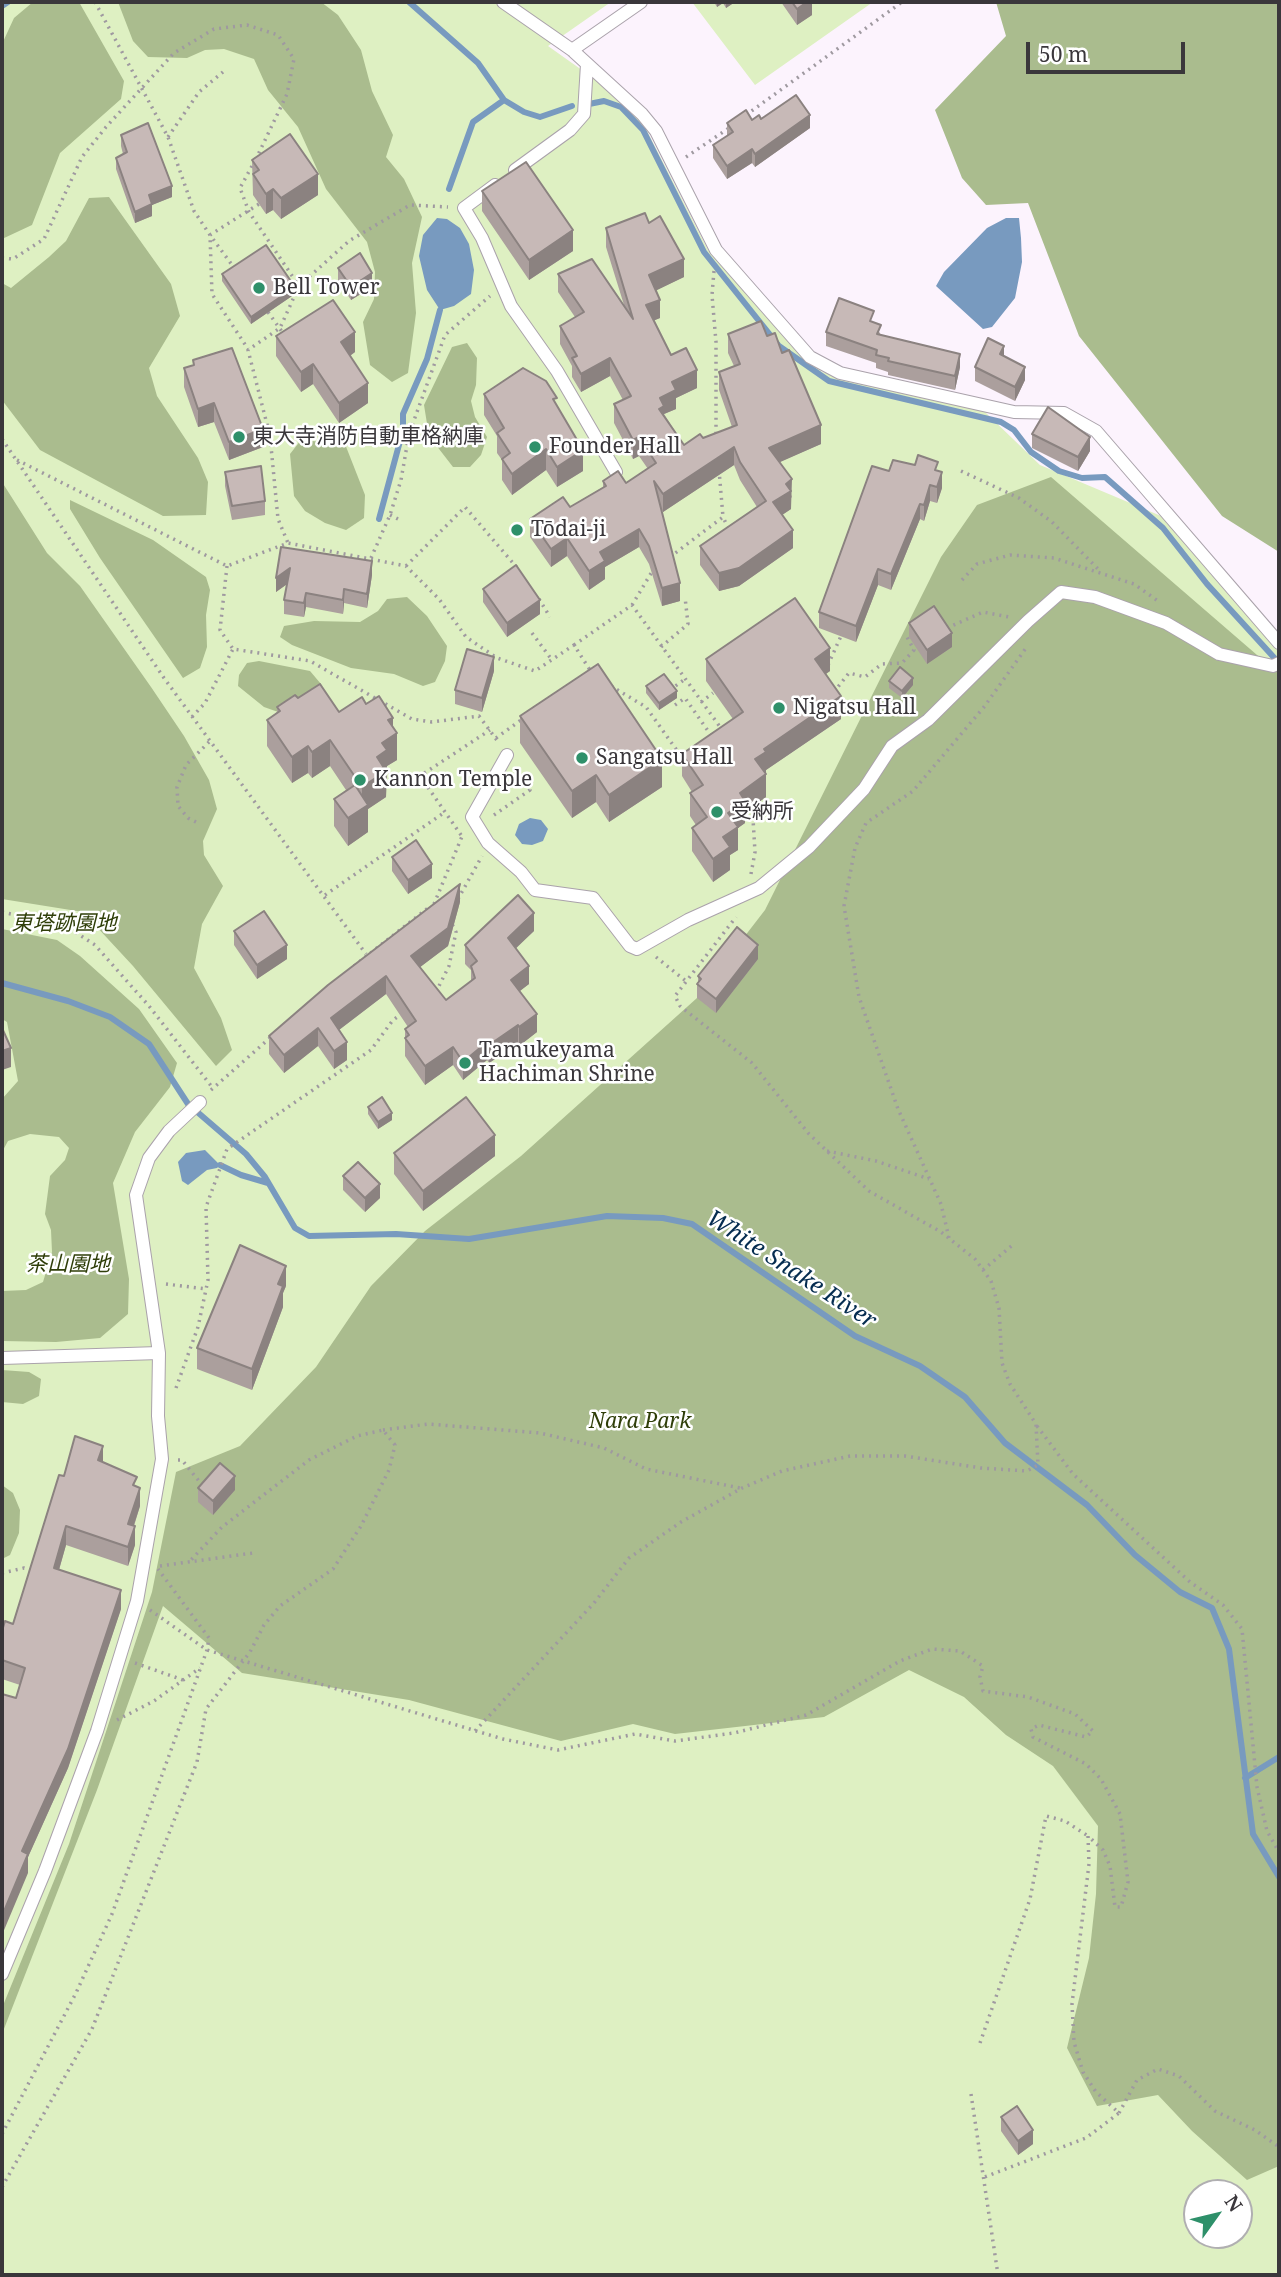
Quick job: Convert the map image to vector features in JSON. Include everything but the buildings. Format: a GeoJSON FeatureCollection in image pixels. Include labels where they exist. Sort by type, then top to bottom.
{"type":"FeatureCollection","features":[{"type":"Feature","properties":{"kind":"lane"},"geometry":{"type":"LineString","coordinates":[[503,2],[572,50],[642,114],[656,131],[716,250],[810,357],[840,373],[1014,412],[1064,413],[1096,431],[1279,643]]}},
{"type":"Feature","properties":{"kind":"lane"},"geometry":{"type":"LineString","coordinates":[[572,50],[641,2]]}},
{"type":"Feature","properties":{"kind":"lane"},"geometry":{"type":"LineString","coordinates":[[587,64],[584,114],[570,130],[464,208],[482,238],[511,306],[557,371],[617,472]]}},
{"type":"Feature","properties":{"kind":"lane"},"geometry":{"type":"LineString","coordinates":[[507,755],[472,817],[488,843],[521,872],[535,890],[593,898],[630,946],[637,949],[688,920],[759,888],[809,847],[864,789],[892,746],[964,687],[1028,621],[1061,592],[1095,597],[1166,624],[1219,654],[1276,664]]}},
{"type":"Feature","properties":{"kind":"lane"},"geometry":{"type":"LineString","coordinates":[[2,1974],[45,1871],[97,1731],[136,1601],[162,1459],[158,1416],[159,1353],[136,1195],[149,1158],[200,1102]]}},
{"type":"Feature","properties":{"kind":"lane"},"geometry":{"type":"LineString","coordinates":[[2,1358],[159,1353]]}},
{"type":"Feature","properties":{"kind":"path"},"geometry":{"type":"LineString","coordinates":[[95,2],[168,137],[194,211],[237,272]]}},
{"type":"Feature","properties":{"kind":"path"},"geometry":{"type":"LineString","coordinates":[[743,118],[902,2]]}},
{"type":"Feature","properties":{"kind":"path"},"geometry":{"type":"LineString","coordinates":[[2,258],[13,259],[44,239],[82,157],[174,53],[214,29],[247,25],[278,35],[294,59],[287,94],[240,188],[248,212],[299,286]]}},
{"type":"Feature","properties":{"kind":"path"},"geometry":{"type":"LineString","coordinates":[[168,137],[199,92],[223,72]]}},
{"type":"Feature","properties":{"kind":"path"},"geometry":{"type":"LineString","coordinates":[[672,166],[732,125]]}},
{"type":"Feature","properties":{"kind":"path"},"geometry":{"type":"LineString","coordinates":[[210,235],[259,204]]}},
{"type":"Feature","properties":{"kind":"path"},"geometry":{"type":"LineString","coordinates":[[248,350],[280,328],[299,286],[349,241],[410,205],[464,208]]}},
{"type":"Feature","properties":{"kind":"path"},"geometry":{"type":"LineString","coordinates":[[210,235],[212,294],[248,350],[270,436],[278,519],[288,543]]}},
{"type":"Feature","properties":{"kind":"path"},"geometry":{"type":"LineString","coordinates":[[714,276],[712,295],[716,342],[717,449]]}},
{"type":"Feature","properties":{"kind":"path"},"geometry":{"type":"LineString","coordinates":[[371,558],[390,515],[401,480],[409,434],[444,335],[502,285]]}},
{"type":"Feature","properties":{"kind":"path"},"geometry":{"type":"LineString","coordinates":[[268,312],[292,345]]}},
{"type":"Feature","properties":{"kind":"path"},"geometry":{"type":"LineString","coordinates":[[2,439],[192,717],[325,895],[366,955]]}},
{"type":"Feature","properties":{"kind":"path"},"geometry":{"type":"LineString","coordinates":[[17,460],[227,566],[288,543],[406,566],[439,599],[466,637],[496,658],[535,671],[632,605],[652,570],[723,517]]}},
{"type":"Feature","properties":{"kind":"path"},"geometry":{"type":"LineString","coordinates":[[718,462],[723,517],[734,541]]}},
{"type":"Feature","properties":{"kind":"path"},"geometry":{"type":"LineString","coordinates":[[961,471],[1019,498],[1052,522],[1102,573]]}},
{"type":"Feature","properties":{"kind":"path"},"geometry":{"type":"LineString","coordinates":[[406,566],[465,507],[523,575]]}},
{"type":"Feature","properties":{"kind":"path"},"geometry":{"type":"LineString","coordinates":[[390,515],[398,519]]}},
{"type":"Feature","properties":{"kind":"path"},"geometry":{"type":"LineString","coordinates":[[227,566],[220,629],[233,649],[310,661],[412,719],[432,722],[479,716],[490,730],[420,776],[461,836]]}},
{"type":"Feature","properties":{"kind":"path"},"geometry":{"type":"LineString","coordinates":[[537,597],[550,617]]}},
{"type":"Feature","properties":{"kind":"path"},"geometry":{"type":"LineString","coordinates":[[661,647],[688,624],[685,597]]}},
{"type":"Feature","properties":{"kind":"path"},"geometry":{"type":"LineString","coordinates":[[632,605],[724,734],[715,741],[685,698],[675,705]]}},
{"type":"Feature","properties":{"kind":"path"},"geometry":{"type":"LineString","coordinates":[[941,631],[983,612],[1028,621]]}},
{"type":"Feature","properties":{"kind":"path"},"geometry":{"type":"LineString","coordinates":[[941,622],[948,626]]}},
{"type":"Feature","properties":{"kind":"path"},"geometry":{"type":"LineString","coordinates":[[826,697],[849,673],[865,677],[882,664],[902,663],[914,650],[907,637],[916,631]]}},
{"type":"Feature","properties":{"kind":"path"},"geometry":{"type":"LineString","coordinates":[[532,633],[552,660]]}},
{"type":"Feature","properties":{"kind":"path"},"geometry":{"type":"LineString","coordinates":[[827,667],[841,636]]}},
{"type":"Feature","properties":{"kind":"path"},"geometry":{"type":"LineString","coordinates":[[950,1240],[941,1204],[898,1109],[859,997],[844,906],[855,848],[866,823],[913,791],[984,707],[1028,644]]}},
{"type":"Feature","properties":{"kind":"path"},"geometry":{"type":"LineString","coordinates":[[574,645],[599,680],[646,707],[685,761]]}},
{"type":"Feature","properties":{"kind":"path"},"geometry":{"type":"LineString","coordinates":[[192,717],[205,703],[233,649]]}},
{"type":"Feature","properties":{"kind":"path"},"geometry":{"type":"LineString","coordinates":[[580,677],[591,669]]}},
{"type":"Feature","properties":{"kind":"path"},"geometry":{"type":"LineString","coordinates":[[666,693],[685,679]]}},
{"type":"Feature","properties":{"kind":"path"},"geometry":{"type":"LineString","coordinates":[[701,702],[713,693]]}},
{"type":"Feature","properties":{"kind":"path"},"geometry":{"type":"LineString","coordinates":[[646,707],[656,700]]}},
{"type":"Feature","properties":{"kind":"path"},"geometry":{"type":"LineString","coordinates":[[496,738],[527,715]]}},
{"type":"Feature","properties":{"kind":"path"},"geometry":{"type":"LineString","coordinates":[[196,822],[188,818],[178,806],[177,787],[186,765],[210,741]]}},
{"type":"Feature","properties":{"kind":"path"},"geometry":{"type":"LineString","coordinates":[[751,794],[752,806]]}},
{"type":"Feature","properties":{"kind":"path"},"geometry":{"type":"LineString","coordinates":[[325,895],[445,812]]}},
{"type":"Feature","properties":{"kind":"path"},"geometry":{"type":"LineString","coordinates":[[344,974],[436,902],[461,836],[478,826]]}},
{"type":"Feature","properties":{"kind":"path"},"geometry":{"type":"LineString","coordinates":[[457,900],[488,843]]}},
{"type":"Feature","properties":{"kind":"path"},"geometry":{"type":"LineString","coordinates":[[2,912],[66,926],[95,945],[149,1006],[213,1087]]}},
{"type":"Feature","properties":{"kind":"path"},"geometry":{"type":"LineString","coordinates":[[428,997],[439,990],[449,966],[456,932],[449,918]]}},
{"type":"Feature","properties":{"kind":"path"},"geometry":{"type":"LineString","coordinates":[[643,946],[687,982],[675,996],[680,1006],[752,1063],[826,1151],[869,1191],[950,1240],[983,1269],[991,1281],[999,1308],[1002,1363],[1010,1384],[1036,1424],[1073,1474],[1190,1583],[1223,1605],[1242,1629],[1256,1778],[1267,1831],[1279,1852]]}},
{"type":"Feature","properties":{"kind":"path"},"geometry":{"type":"LineString","coordinates":[[158,1416],[179,1382],[198,1327],[206,1289],[206,1208],[227,1149],[371,1050],[393,1020],[405,1012]]}},
{"type":"Feature","properties":{"kind":"path"},"geometry":{"type":"LineString","coordinates":[[200,1102],[213,1087],[274,1034]]}},
{"type":"Feature","properties":{"kind":"path"},"geometry":{"type":"LineString","coordinates":[[826,1151],[876,1161],[929,1179]]}},
{"type":"Feature","properties":{"kind":"path"},"geometry":{"type":"LineString","coordinates":[[983,1269],[1015,1243]]}},
{"type":"Feature","properties":{"kind":"path"},"geometry":{"type":"LineString","coordinates":[[149,1281],[206,1289]]}},
{"type":"Feature","properties":{"kind":"path"},"geometry":{"type":"LineString","coordinates":[[189,1562],[222,1527],[309,1460],[357,1436],[383,1430],[428,1424],[540,1433],[604,1448],[646,1469],[743,1488]]}},
{"type":"Feature","properties":{"kind":"path"},"geometry":{"type":"LineString","coordinates":[[475,1731],[566,1629],[594,1603],[629,1558],[681,1522],[743,1488],[782,1471],[850,1456],[905,1456],[981,1468],[1027,1471],[1038,1465],[1036,1424]]}},
{"type":"Feature","properties":{"kind":"path"},"geometry":{"type":"LineString","coordinates":[[2,2187],[92,2029],[197,1762],[206,1710],[245,1660],[280,1606],[333,1569],[361,1526],[389,1470],[395,1445],[383,1430]]}},
{"type":"Feature","properties":{"kind":"path"},"geometry":{"type":"LineString","coordinates":[[162,1459],[182,1460],[207,1492]]}},
{"type":"Feature","properties":{"kind":"path"},"geometry":{"type":"LineString","coordinates":[[2,2134],[76,1993],[112,1914],[207,1650],[209,1638],[156,1567],[253,1553]]}},
{"type":"Feature","properties":{"kind":"path"},"geometry":{"type":"LineString","coordinates":[[2,1573],[24,1568],[37,1572]]}},
{"type":"Feature","properties":{"kind":"path"},"geometry":{"type":"LineString","coordinates":[[136,1601],[207,1650],[475,1731],[558,1750],[635,1734],[675,1741],[734,1733],[806,1716],[900,1661],[932,1649],[960,1651],[983,1666],[980,1677],[984,1691],[1028,1698],[1075,1714],[1093,1731],[1086,1737],[1039,1725],[1031,1729],[1034,1737],[1086,1764],[1101,1779],[1120,1814],[1128,1882],[1121,1907],[1115,1907],[1110,1866],[1102,1850],[1088,1836],[1065,1821],[1046,1816],[1030,1899],[981,2043]]}},
{"type":"Feature","properties":{"kind":"path"},"geometry":{"type":"LineString","coordinates":[[120,1657],[183,1680]]}},
{"type":"Feature","properties":{"kind":"path"},"geometry":{"type":"LineString","coordinates":[[97,1731],[154,1701],[201,1667]]}},
{"type":"Feature","properties":{"kind":"path"},"geometry":{"type":"LineString","coordinates":[[1088,1836],[1089,1864],[1072,2004],[1074,2042],[1083,2072],[1096,2092],[1119,2113]]}},
{"type":"Feature","properties":{"kind":"path"},"geometry":{"type":"LineString","coordinates":[[982,2178],[1086,2138],[1119,2113],[1137,2080],[1157,2069],[1179,2076],[1214,2111],[1255,2130],[1279,2147]]}},
{"type":"Feature","properties":{"kind":"path"},"geometry":{"type":"LineString","coordinates":[[971,2094],[998,2275]]}},
{"type":"Feature","properties":{"kind":"green space","name":"Nara Park"},"geometry":{"type":"Polygon","coordinates":[[[2,2],[611,2],[548,46],[596,80],[641,119],[708,250],[822,372],[985,412],[1040,465],[1161,516],[1279,652],[1279,2275],[2,2275],[2,2]]]}},
{"type":"Feature","properties":{"kind":"green space"},"geometry":{"type":"Polygon","coordinates":[[[33,2],[79,2],[124,81],[121,99],[60,153],[32,225],[2,239],[2,44],[14,18],[33,2]]]}},
{"type":"Feature","properties":{"kind":"green space"},"geometry":{"type":"Polygon","coordinates":[[[118,2],[321,2],[338,15],[361,50],[372,91],[393,135],[386,157],[404,179],[422,217],[412,263],[416,313],[408,373],[392,382],[370,365],[363,322],[374,299],[375,272],[367,242],[326,189],[298,127],[268,90],[254,59],[224,49],[205,50],[187,58],[148,57],[133,41],[118,2]]]}},
{"type":"Feature","properties":{"kind":"green space"},"geometry":{"type":"Polygon","coordinates":[[[692,2],[873,2],[755,85],[692,2]]]}},
{"type":"Feature","properties":{"kind":"green space"},"geometry":{"type":"Polygon","coordinates":[[[996,2],[1279,2],[1279,552],[1222,516],[1079,336],[1028,203],[986,205],[962,178],[935,110],[1006,36],[996,2]]]}},
{"type":"Feature","properties":{"kind":"green space"},"geometry":{"type":"Polygon","coordinates":[[[109,197],[171,284],[180,316],[149,368],[157,396],[198,458],[208,482],[206,515],[163,516],[40,450],[2,400],[2,283],[11,288],[66,241],[89,198],[109,197]]]}},
{"type":"Feature","properties":{"kind":"green space"},"geometry":{"type":"Polygon","coordinates":[[[467,343],[477,358],[476,385],[471,401],[475,417],[487,437],[481,455],[470,467],[453,467],[429,436],[424,405],[452,347],[467,343]]]}},
{"type":"Feature","properties":{"kind":"green space"},"geometry":{"type":"Polygon","coordinates":[[[301,440],[345,444],[365,495],[364,518],[346,530],[325,523],[305,511],[294,496],[290,454],[301,440]]]}},
{"type":"Feature","properties":{"kind":"green space"},"geometry":{"type":"Polygon","coordinates":[[[1051,477],[1279,674],[1279,2166],[1246,2179],[1192,2131],[1158,2095],[1097,2106],[1067,2048],[1089,1958],[1096,1894],[1098,1826],[1053,1766],[1006,1735],[964,1697],[909,1670],[824,1717],[675,1734],[633,1724],[561,1741],[409,1700],[242,1673],[163,1606],[97,1790],[2,2034],[2,2008],[69,1844],[152,1592],[176,1472],[240,1446],[316,1367],[371,1286],[425,1231],[521,1156],[697,998],[765,910],[941,557],[977,505],[1051,477]]]}},
{"type":"Feature","properties":{"kind":"green space"},"geometry":{"type":"Polygon","coordinates":[[[2,482],[47,553],[80,586],[151,687],[209,780],[217,809],[203,841],[204,855],[223,886],[202,924],[194,968],[221,1018],[232,1050],[216,1066],[133,966],[83,912],[2,899],[2,482]]]}},
{"type":"Feature","properties":{"kind":"green space"},"geometry":{"type":"Polygon","coordinates":[[[70,500],[153,540],[206,577],[210,590],[206,615],[207,647],[200,668],[183,678],[100,558],[70,509],[70,500]]]}},
{"type":"Feature","properties":{"kind":"green space"},"geometry":{"type":"Polygon","coordinates":[[[407,597],[427,616],[447,646],[445,661],[435,682],[423,686],[394,674],[351,668],[292,645],[280,637],[284,626],[314,621],[360,622],[378,611],[387,599],[407,597]]]}},
{"type":"Feature","properties":{"kind":"green space"},"geometry":{"type":"Polygon","coordinates":[[[259,661],[310,671],[321,684],[324,693],[281,713],[264,707],[238,686],[239,675],[247,663],[259,661]]]}},
{"type":"Feature","properties":{"kind":"green space","name":"茶山園地"},"geometry":{"type":"Polygon","coordinates":[[[2,929],[57,940],[80,956],[139,1009],[177,1063],[170,1087],[135,1132],[113,1183],[129,1279],[128,1314],[100,1338],[56,1342],[2,1341],[2,1291],[26,1290],[43,1282],[52,1252],[51,1230],[45,1214],[50,1176],[65,1160],[69,1148],[59,1137],[30,1134],[8,1141],[2,1152],[2,1099],[18,1081],[7,1022],[2,1019],[2,929]]]}},
{"type":"Feature","properties":{"kind":"green space"},"geometry":{"type":"Polygon","coordinates":[[[2,1370],[29,1372],[41,1379],[39,1396],[23,1404],[2,1402],[2,1370]]]}},
{"type":"Feature","properties":{"kind":"green space"},"geometry":{"type":"Polygon","coordinates":[[[2,1485],[13,1493],[20,1510],[19,1533],[10,1555],[2,1559],[2,1485]]]}},
{"type":"Feature","properties":{"kind":"water"},"geometry":{"type":"Polygon","coordinates":[[[437,218],[447,219],[460,228],[469,244],[474,270],[471,294],[454,306],[440,310],[427,290],[419,256],[423,235],[437,218]]]}},
{"type":"Feature","properties":{"kind":"water"},"geometry":{"type":"Polygon","coordinates":[[[1006,218],[1019,218],[1022,262],[1015,298],[992,327],[983,329],[936,286],[944,272],[987,228],[1006,218]]]}},
{"type":"Feature","properties":{"kind":"water"},"geometry":{"type":"Polygon","coordinates":[[[530,818],[541,820],[548,829],[543,841],[532,845],[522,844],[515,835],[519,824],[530,818]]]}},
{"type":"Feature","properties":{"kind":"water"},"geometry":{"type":"Polygon","coordinates":[[[205,1150],[220,1165],[207,1170],[188,1185],[182,1181],[178,1162],[186,1153],[205,1150]]]}},
{"type":"Feature","properties":{"kind":"waterway"},"geometry":{"type":"LineString","coordinates":[[2,6],[8,2]]}},
{"type":"Feature","properties":{"kind":"waterway"},"geometry":{"type":"LineString","coordinates":[[409,2],[478,63],[504,100],[473,122],[449,189]]}},
{"type":"Feature","properties":{"kind":"waterway"},"geometry":{"type":"LineString","coordinates":[[504,100],[524,112],[540,117],[572,106]]}},
{"type":"Feature","properties":{"kind":"waterway"},"geometry":{"type":"LineString","coordinates":[[589,104],[604,101],[621,107],[643,130],[704,252],[779,346],[829,381],[1001,422],[1014,430],[1031,452],[1059,471],[1082,478],[1105,477],[1163,528],[1207,584],[1279,663]]}},
{"type":"Feature","properties":{"kind":"waterway"},"geometry":{"type":"LineString","coordinates":[[379,519],[403,430],[403,414],[427,359],[440,310]]}},
{"type":"Feature","properties":{"kind":"waterway","name":"White Snake River"},"geometry":{"type":"LineString","coordinates":[[2,983],[68,1001],[110,1017],[149,1044],[188,1104],[246,1154],[265,1177],[295,1228],[309,1236],[396,1234],[469,1239],[607,1216],[663,1218],[692,1224],[855,1336],[920,1366],[965,1397],[1005,1443],[1087,1505],[1135,1555],[1180,1592],[1212,1608],[1229,1649],[1253,1834],[1279,1877]]}},
{"type":"Feature","properties":{"kind":"waterway"},"geometry":{"type":"LineString","coordinates":[[220,1165],[268,1183]]}},
{"type":"Feature","properties":{"kind":"waterway"},"geometry":{"type":"LineString","coordinates":[[1245,1778],[1279,1757]]}},
{"type":"Feature","properties":{"kind":"place","name":"Bell Tower"},"geometry":{"type":"Point","coordinates":[259,288]}},
{"type":"Feature","properties":{"kind":"place","name":"東大寺消防自動車格納庫"},"geometry":{"type":"Point","coordinates":[239,437]}},
{"type":"Feature","properties":{"kind":"place","name":"Founder Hall"},"geometry":{"type":"Point","coordinates":[535,447]}},
{"type":"Feature","properties":{"kind":"place","name":"Tōdai-ji"},"geometry":{"type":"Point","coordinates":[517,530]}},
{"type":"Feature","properties":{"kind":"place","name":"Nigatsu Hall"},"geometry":{"type":"Point","coordinates":[779,708]}},
{"type":"Feature","properties":{"kind":"place","name":"Sangatsu Hall"},"geometry":{"type":"Point","coordinates":[582,758]}},
{"type":"Feature","properties":{"kind":"place","name":"Kannon Temple"},"geometry":{"type":"Point","coordinates":[360,780]}},
{"type":"Feature","properties":{"kind":"place","name":"受納所"},"geometry":{"type":"Point","coordinates":[717,812]}},
{"type":"Feature","properties":{"kind":"place","name":"Tamukeyama Hachiman Shrine"},"geometry":{"type":"Point","coordinates":[465,1063]}},
{"type":"Feature","properties":{"kind":"park label","name":"東塔跡園地"},"geometry":{"type":"Point","coordinates":[64,924]}}]}
